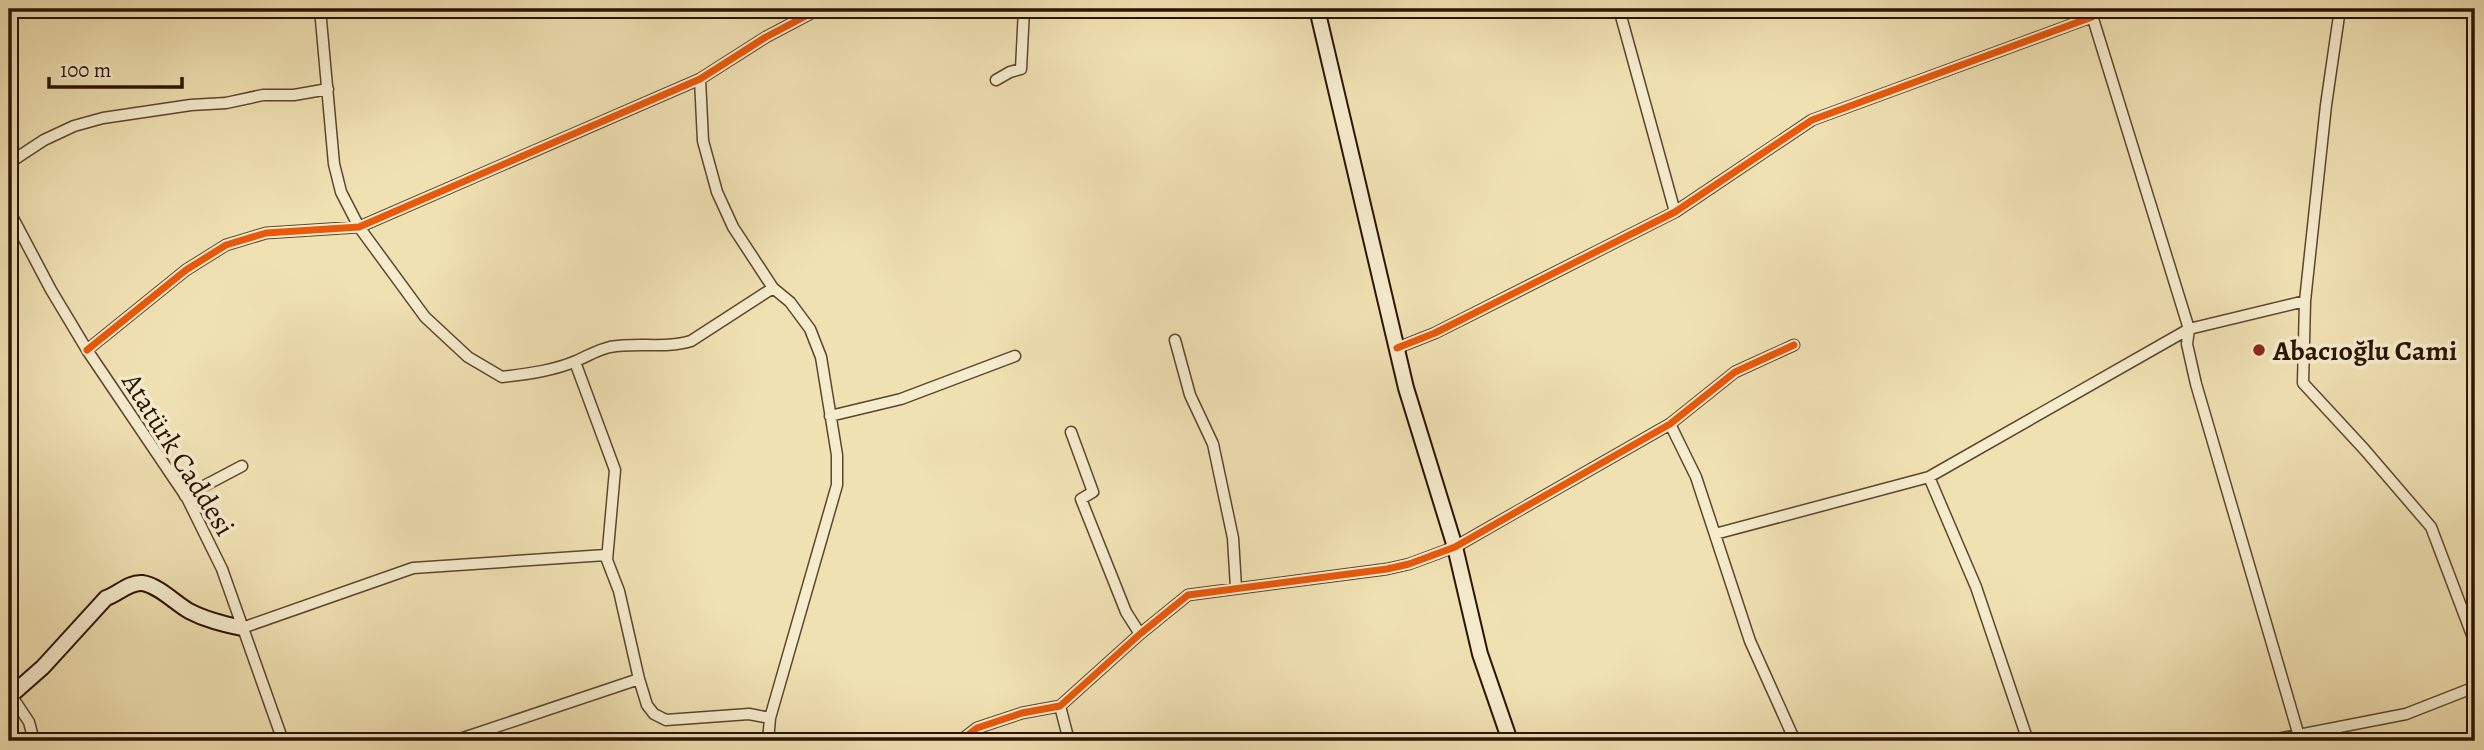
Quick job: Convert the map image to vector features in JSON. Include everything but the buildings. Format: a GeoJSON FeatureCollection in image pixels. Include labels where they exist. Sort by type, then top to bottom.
{"type":"FeatureCollection","features":[{"type":"Feature","properties":{"kind":"street"},"geometry":{"type":"LineString","coordinates":[[320,9],[334,164],[341,192],[359,227],[425,317],[479,363],[502,377],[575,362],[592,352],[613,346],[679,345],[691,341],[773,288]]}},
{"type":"Feature","properties":{"kind":"street"},"geometry":{"type":"LineString","coordinates":[[88,350],[186,270],[226,244],[266,233],[359,227],[700,79],[766,37],[819,9]]}},
{"type":"Feature","properties":{"kind":"street"},"geometry":{"type":"LineString","coordinates":[[996,80],[1021,69],[1024,9]]}},
{"type":"Feature","properties":{"kind":"street"},"geometry":{"type":"LineString","coordinates":[[1317,9],[1396,348],[1455,547],[1480,654],[1510,741]]}},
{"type":"Feature","properties":{"kind":"street"},"geometry":{"type":"LineString","coordinates":[[1619,9],[1675,212]]}},
{"type":"Feature","properties":{"kind":"street"},"geometry":{"type":"LineString","coordinates":[[2340,9],[2326,104],[2305,301],[2303,383],[2431,527],[2475,643]]}},
{"type":"Feature","properties":{"kind":"street"},"geometry":{"type":"LineString","coordinates":[[1396,348],[1435,333],[1675,212],[1812,120],[2091,13],[2189,329],[2187,344],[2196,384],[2299,736]]}},
{"type":"Feature","properties":{"kind":"street"},"geometry":{"type":"LineString","coordinates":[[700,79],[703,141],[717,192],[733,226],[773,288],[790,302],[810,329],[821,357],[837,455],[837,485],[770,718],[768,741]]}},
{"type":"Feature","properties":{"kind":"street"},"geometry":{"type":"LineString","coordinates":[[9,163],[44,139],[74,126],[103,118],[148,110],[226,103],[263,95],[294,95],[328,89]]}},
{"type":"Feature","properties":{"kind":"street","name":"Atatürk Caddesi"},"geometry":{"type":"LineString","coordinates":[[9,204],[11,219],[51,290],[186,496],[222,569],[283,741]]}},
{"type":"Feature","properties":{"kind":"street"},"geometry":{"type":"LineString","coordinates":[[1715,534],[1929,477],[2189,329],[2305,301]]}},
{"type":"Feature","properties":{"kind":"street"},"geometry":{"type":"LineString","coordinates":[[1175,340],[1190,395],[1216,455],[1233,538],[1236,588]]}},
{"type":"Feature","properties":{"kind":"street"},"geometry":{"type":"LineString","coordinates":[[960,741],[977,728],[1022,713],[1060,706],[1140,634],[1188,596],[1387,569],[1455,547],[1670,424],[1735,372],[1794,345]]}},
{"type":"Feature","properties":{"kind":"street"},"geometry":{"type":"LineString","coordinates":[[830,416],[901,399],[1015,356]]}},
{"type":"Feature","properties":{"kind":"street"},"geometry":{"type":"LineString","coordinates":[[575,362],[615,470],[606,555],[620,591],[647,705],[654,714],[666,720],[749,714],[770,718]]}},
{"type":"Feature","properties":{"kind":"street"},"geometry":{"type":"LineString","coordinates":[[1670,424],[1696,477],[1750,641],[1796,741]]}},
{"type":"Feature","properties":{"kind":"street"},"geometry":{"type":"LineString","coordinates":[[1071,432],[1093,492],[1080,499],[1121,600],[1140,634]]}},
{"type":"Feature","properties":{"kind":"street"},"geometry":{"type":"LineString","coordinates":[[186,496],[242,466]]}},
{"type":"Feature","properties":{"kind":"street"},"geometry":{"type":"LineString","coordinates":[[1929,477],[1976,587],[2028,741]]}},
{"type":"Feature","properties":{"kind":"street"},"geometry":{"type":"LineString","coordinates":[[34,741],[29,722],[10,696],[43,667],[107,597],[129,585],[143,583],[216,623],[242,628],[413,568],[606,555]]}},
{"type":"Feature","properties":{"kind":"street"},"geometry":{"type":"LineString","coordinates":[[454,741],[639,678]]}},
{"type":"Feature","properties":{"kind":"street"},"geometry":{"type":"LineString","coordinates":[[2267,741],[2406,714],[2475,687]]}},
{"type":"Feature","properties":{"kind":"street"},"geometry":{"type":"LineString","coordinates":[[1060,706],[1069,741]]}},
{"type":"Feature","properties":{"kind":"cycle path"},"geometry":{"type":"LineString","coordinates":[[87,350],[186,270],[226,245],[266,233],[359,227],[700,79],[766,37],[819,9]]}},
{"type":"Feature","properties":{"kind":"cycle path"},"geometry":{"type":"LineString","coordinates":[[1397,348],[1435,333],[1675,212],[1812,120],[2092,17]]}},
{"type":"Feature","properties":{"kind":"cycle path"},"geometry":{"type":"LineString","coordinates":[[960,741],[977,728],[1022,713],[1060,706],[1188,595],[1387,569],[1455,547],[1670,424],[1735,372],[1794,345]]}},
{"type":"Feature","properties":{"kind":"place","name":"Abacıoğlu Cami"},"geometry":{"type":"Point","coordinates":[2259,350]}}]}
